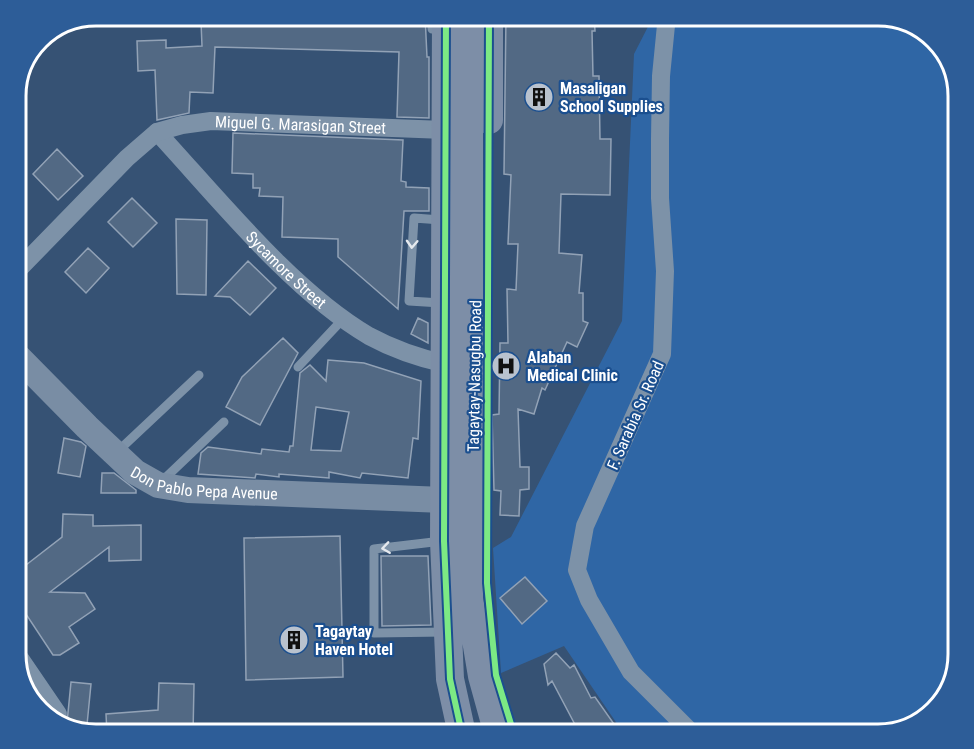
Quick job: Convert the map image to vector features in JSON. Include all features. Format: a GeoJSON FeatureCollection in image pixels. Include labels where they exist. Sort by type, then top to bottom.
{"type":"FeatureCollection","features":[{"type":"Feature","properties":{"kind":"main road","name":"Tagaytay-Nasugbu Road"},"geometry":{"type":"LineString","coordinates":[[448,26],[445,130],[444,541],[450,679],[460,723]]}},
{"type":"Feature","properties":{"kind":"main road","name":"Tagaytay-Nasugbu Road"},"geometry":{"type":"LineString","coordinates":[[448,26],[469,598],[482,676],[495,723]]}},
{"type":"Feature","properties":{"kind":"main road","name":"Tagaytay-Nasugbu Road"},"geometry":{"type":"LineString","coordinates":[[489,26],[487,583],[496,675],[511,723]]}},
{"type":"Feature","properties":{"kind":"street","name":"F. Sarabia Sr. Road"},"geometry":{"type":"LineString","coordinates":[[666,26],[661,76],[660,127],[660,198],[666,271],[662,354],[585,526],[577,570],[589,600],[631,672],[682,723]]}},
{"type":"Feature","properties":{"kind":"street","name":"Miguel G. Marasigan Street"},"geometry":{"type":"LineString","coordinates":[[157,132],[182,125],[212,121],[445,130]]}},
{"type":"Feature","properties":{"kind":"street"},"geometry":{"type":"LineString","coordinates":[[26,262],[127,158],[157,132]]}},
{"type":"Feature","properties":{"kind":"street","name":"Sycamore Street"},"geometry":{"type":"LineString","coordinates":[[157,132],[281,264],[343,319],[391,346],[446,364]]}},
{"type":"Feature","properties":{"kind":"street","name":"Don Pablo Pepa Avenue"},"geometry":{"type":"LineString","coordinates":[[26,365],[115,454],[143,478],[158,485],[188,490],[444,500]]}},
{"type":"Feature","properties":{"kind":"street"},"geometry":{"type":"LineString","coordinates":[[28,669],[56,711]]}},
{"type":"Feature","properties":{"kind":"lane"},"geometry":{"type":"LineString","coordinates":[[298,367],[343,319]]}},
{"type":"Feature","properties":{"kind":"lane"},"geometry":{"type":"LineString","coordinates":[[115,454],[199,375]]}},
{"type":"Feature","properties":{"kind":"lane"},"geometry":{"type":"LineString","coordinates":[[158,485],[224,422]]}},
{"type":"Feature","properties":{"kind":"lane"},"geometry":{"type":"LineString","coordinates":[[444,541],[374,549],[374,633],[447,632]]}},
{"type":"Feature","properties":{"kind":"shaded area"},"geometry":{"type":"Polygon","coordinates":[[[648,26],[888,26],[901,29],[921,40],[937,57],[945,73],[948,95],[948,663],[945,676],[934,696],[910,716],[888,723],[616,723],[564,646],[501,673],[493,548],[511,537],[622,321],[634,54],[648,26]]]}},
{"type":"Feature","properties":{"kind":"building"},"geometry":{"type":"Polygon","coordinates":[[[201,26],[426,26],[427,57],[429,57],[429,118],[397,117],[399,52],[215,47],[213,93],[190,92],[189,113],[157,120],[155,70],[138,71],[137,41],[166,40],[166,48],[202,46],[201,26]]]}},
{"type":"Feature","properties":{"kind":"building"},"geometry":{"type":"Polygon","coordinates":[[[506,26],[595,26],[595,31],[592,31],[593,76],[599,76],[600,139],[611,139],[610,195],[561,194],[559,253],[582,255],[579,293],[583,293],[583,321],[588,323],[577,347],[567,342],[545,390],[542,388],[534,414],[518,409],[520,467],[529,467],[529,489],[520,490],[519,516],[500,515],[501,491],[494,490],[492,415],[499,414],[500,343],[508,343],[507,289],[516,290],[518,244],[508,244],[511,175],[504,174],[506,26]]]}},
{"type":"Feature","properties":{"kind":"building"},"geometry":{"type":"Polygon","coordinates":[[[233,133],[403,140],[401,181],[406,182],[406,187],[429,188],[429,211],[404,211],[398,309],[338,257],[338,239],[282,237],[283,197],[259,196],[260,188],[253,188],[253,174],[232,173],[233,133]]]}},
{"type":"Feature","properties":{"kind":"building"},"geometry":{"type":"Polygon","coordinates":[[[57,149],[83,176],[58,200],[33,174],[57,149]]]}},
{"type":"Feature","properties":{"kind":"building"},"geometry":{"type":"Polygon","coordinates":[[[132,198],[157,223],[133,247],[108,222],[132,198]]]}},
{"type":"Feature","properties":{"kind":"building"},"geometry":{"type":"Polygon","coordinates":[[[176,219],[207,220],[206,295],[177,294],[176,219]]]}},
{"type":"Feature","properties":{"kind":"building"},"geometry":{"type":"Polygon","coordinates":[[[88,248],[109,268],[86,293],[65,272],[88,248]]]}},
{"type":"Feature","properties":{"kind":"building"},"geometry":{"type":"Polygon","coordinates":[[[248,261],[276,288],[250,315],[230,297],[215,296],[248,261]]]}},
{"type":"Feature","properties":{"kind":"building"},"geometry":{"type":"Polygon","coordinates":[[[418,318],[428,323],[428,343],[411,334],[418,318]]]}},
{"type":"Feature","properties":{"kind":"building"},"geometry":{"type":"Polygon","coordinates":[[[283,338],[298,353],[260,425],[226,407],[242,377],[283,338]]]}},
{"type":"Feature","properties":{"kind":"building"},"geometry":{"type":"Polygon","coordinates":[[[328,360],[364,363],[421,381],[418,439],[413,438],[408,478],[362,473],[360,478],[329,472],[329,478],[279,474],[279,477],[256,474],[255,478],[198,474],[201,453],[208,447],[261,454],[262,449],[289,452],[290,446],[293,446],[300,373],[310,365],[326,381],[328,360]],[[316,407],[311,450],[341,451],[349,412],[316,407]]]}},
{"type":"Feature","properties":{"kind":"building"},"geometry":{"type":"Polygon","coordinates":[[[64,438],[81,442],[86,446],[80,477],[58,473],[64,438]]]}},
{"type":"Feature","properties":{"kind":"building"},"geometry":{"type":"Polygon","coordinates":[[[102,473],[114,473],[136,490],[136,493],[101,493],[102,473]]]}},
{"type":"Feature","properties":{"kind":"building"},"geometry":{"type":"Polygon","coordinates":[[[63,514],[93,515],[93,526],[141,525],[141,560],[109,561],[109,547],[50,592],[85,593],[95,609],[69,627],[79,643],[60,655],[53,655],[26,614],[26,565],[62,537],[63,514]]]}},
{"type":"Feature","properties":{"kind":"building","name":"Tagaytay Haven Hotel"},"geometry":{"type":"Polygon","coordinates":[[[340,536],[343,677],[246,680],[244,538],[340,536]]]}},
{"type":"Feature","properties":{"kind":"building"},"geometry":{"type":"Polygon","coordinates":[[[381,556],[428,556],[431,625],[382,626],[381,556]]]}},
{"type":"Feature","properties":{"kind":"building"},"geometry":{"type":"Polygon","coordinates":[[[525,577],[547,601],[522,624],[500,598],[525,577]]]}},
{"type":"Feature","properties":{"kind":"building"},"geometry":{"type":"Polygon","coordinates":[[[556,653],[570,668],[574,665],[591,698],[595,697],[613,723],[574,723],[552,681],[548,685],[544,664],[556,653]]]}},
{"type":"Feature","properties":{"kind":"building"},"geometry":{"type":"Polygon","coordinates":[[[71,682],[91,684],[87,723],[68,718],[71,682]]]}},
{"type":"Feature","properties":{"kind":"building"},"geometry":{"type":"Polygon","coordinates":[[[159,683],[194,684],[193,723],[106,723],[106,714],[158,710],[159,683]]]}},
{"type":"Feature","properties":{"kind":"cycle path"},"geometry":{"type":"LineString","coordinates":[[446,26],[444,541],[450,679],[460,723]]}},
{"type":"Feature","properties":{"kind":"cycle path"},"geometry":{"type":"LineString","coordinates":[[489,26],[487,583],[496,675],[511,723]]}},
{"type":"Feature","properties":{"kind":"place","name":"Masaligan School Supplies"},"geometry":{"type":"Point","coordinates":[539,97]}},
{"type":"Feature","properties":{"kind":"place","name":"Alaban Medical Clinic"},"geometry":{"type":"Point","coordinates":[506,366]}},
{"type":"Feature","properties":{"kind":"place","name":"Tagaytay Haven Hotel"},"geometry":{"type":"Point","coordinates":[294,640]}}]}
